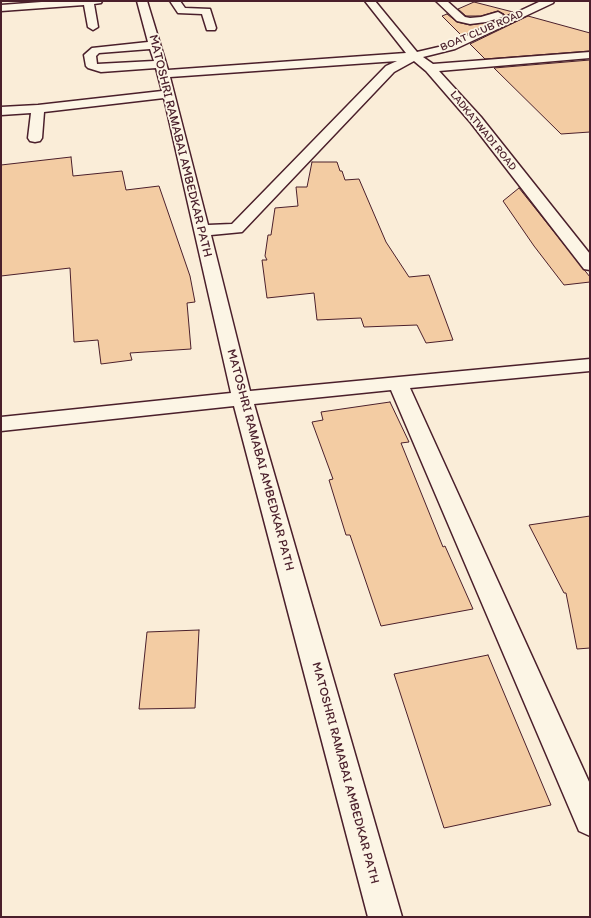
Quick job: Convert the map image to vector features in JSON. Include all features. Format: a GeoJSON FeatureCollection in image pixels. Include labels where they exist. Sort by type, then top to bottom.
{"type":"FeatureCollection","features":[{"type":"Feature","properties":{"kind":"street"},"geometry":{"type":"LineString","coordinates":[[1,8],[35,3],[97,1]]}},
{"type":"Feature","properties":{"kind":"street","name":"MATOSHRI RAMABAI AMBEDKAR PATH"},"geometry":{"type":"LineString","coordinates":[[142,1],[162,69],[242,398],[385,917]]}},
{"type":"Feature","properties":{"kind":"street"},"geometry":{"type":"LineString","coordinates":[[176,1],[182,11],[206,11],[211,28]]}},
{"type":"Feature","properties":{"kind":"street","name":"LADKATWADI ROAD"},"geometry":{"type":"LineString","coordinates":[[370,1],[414,56],[430,68],[476,120],[590,265]]}},
{"type":"Feature","properties":{"kind":"street"},"geometry":{"type":"LineString","coordinates":[[441,1],[461,19],[470,21],[482,20],[498,15],[529,1]]}},
{"type":"Feature","properties":{"kind":"street","name":"BOAT CLUB ROAD"},"geometry":{"type":"LineString","coordinates":[[414,56],[451,47],[549,1]]}},
{"type":"Feature","properties":{"kind":"street"},"geometry":{"type":"LineString","coordinates":[[89,2],[93,27]]}},
{"type":"Feature","properties":{"kind":"street"},"geometry":{"type":"LineString","coordinates":[[162,69],[96,50],[90,55],[92,66],[101,68],[162,69],[414,56]]}},
{"type":"Feature","properties":{"kind":"street"},"geometry":{"type":"LineString","coordinates":[[430,68],[590,55]]}},
{"type":"Feature","properties":{"kind":"street"},"geometry":{"type":"LineString","coordinates":[[201,230],[236,229],[390,69],[414,56]]}},
{"type":"Feature","properties":{"kind":"street"},"geometry":{"type":"LineString","coordinates":[[1,111],[38,109],[162,69]]}},
{"type":"Feature","properties":{"kind":"street"},"geometry":{"type":"LineString","coordinates":[[35,138],[38,109]]}},
{"type":"Feature","properties":{"kind":"street"},"geometry":{"type":"LineString","coordinates":[[1,424],[242,398],[590,365]]}},
{"type":"Feature","properties":{"kind":"street"},"geometry":{"type":"LineString","coordinates":[[398,383],[590,820]]}},
{"type":"Feature","properties":{"kind":"building"},"geometry":{"type":"Polygon","coordinates":[[[474,2],[513,12],[504,17],[504,14],[498,11],[481,16],[466,16],[458,9],[474,2]]]}},
{"type":"Feature","properties":{"kind":"building"},"geometry":{"type":"Polygon","coordinates":[[[447,14],[457,22],[470,25],[496,21],[462,36],[442,16],[447,14]]]}},
{"type":"Feature","properties":{"kind":"building"},"geometry":{"type":"Polygon","coordinates":[[[528,16],[590,33],[590,51],[485,59],[470,44],[528,16]]]}},
{"type":"Feature","properties":{"kind":"building"},"geometry":{"type":"Polygon","coordinates":[[[590,60],[590,132],[561,134],[494,68],[590,60]]]}},
{"type":"Feature","properties":{"kind":"building"},"geometry":{"type":"Polygon","coordinates":[[[71,157],[73,176],[122,171],[126,190],[159,186],[190,276],[195,302],[187,303],[191,349],[130,353],[132,360],[101,364],[98,340],[74,342],[70,268],[1,276],[1,165],[71,157]]]}},
{"type":"Feature","properties":{"kind":"building"},"geometry":{"type":"Polygon","coordinates":[[[312,162],[337,162],[345,180],[359,179],[386,242],[409,277],[429,275],[453,340],[426,343],[417,325],[364,327],[361,318],[317,320],[314,293],[267,298],[262,260],[267,260],[265,256],[268,235],[271,235],[275,208],[298,206],[296,187],[307,187],[312,162]]]}},
{"type":"Feature","properties":{"kind":"building"},"geometry":{"type":"Polygon","coordinates":[[[519,188],[590,277],[590,282],[564,285],[534,246],[503,201],[519,188]]]}},
{"type":"Feature","properties":{"kind":"building"},"geometry":{"type":"Polygon","coordinates":[[[390,402],[409,442],[401,443],[443,547],[445,546],[473,609],[381,626],[350,535],[346,535],[329,480],[333,479],[312,422],[323,420],[321,412],[390,402]]]}},
{"type":"Feature","properties":{"kind":"building"},"geometry":{"type":"Polygon","coordinates":[[[590,516],[590,648],[577,649],[566,593],[564,593],[529,525],[590,516]]]}},
{"type":"Feature","properties":{"kind":"building"},"geometry":{"type":"Polygon","coordinates":[[[199,630],[195,708],[139,709],[147,632],[199,630]]]}},
{"type":"Feature","properties":{"kind":"building"},"geometry":{"type":"Polygon","coordinates":[[[488,655],[551,805],[444,828],[394,674],[488,655]]]}}]}
